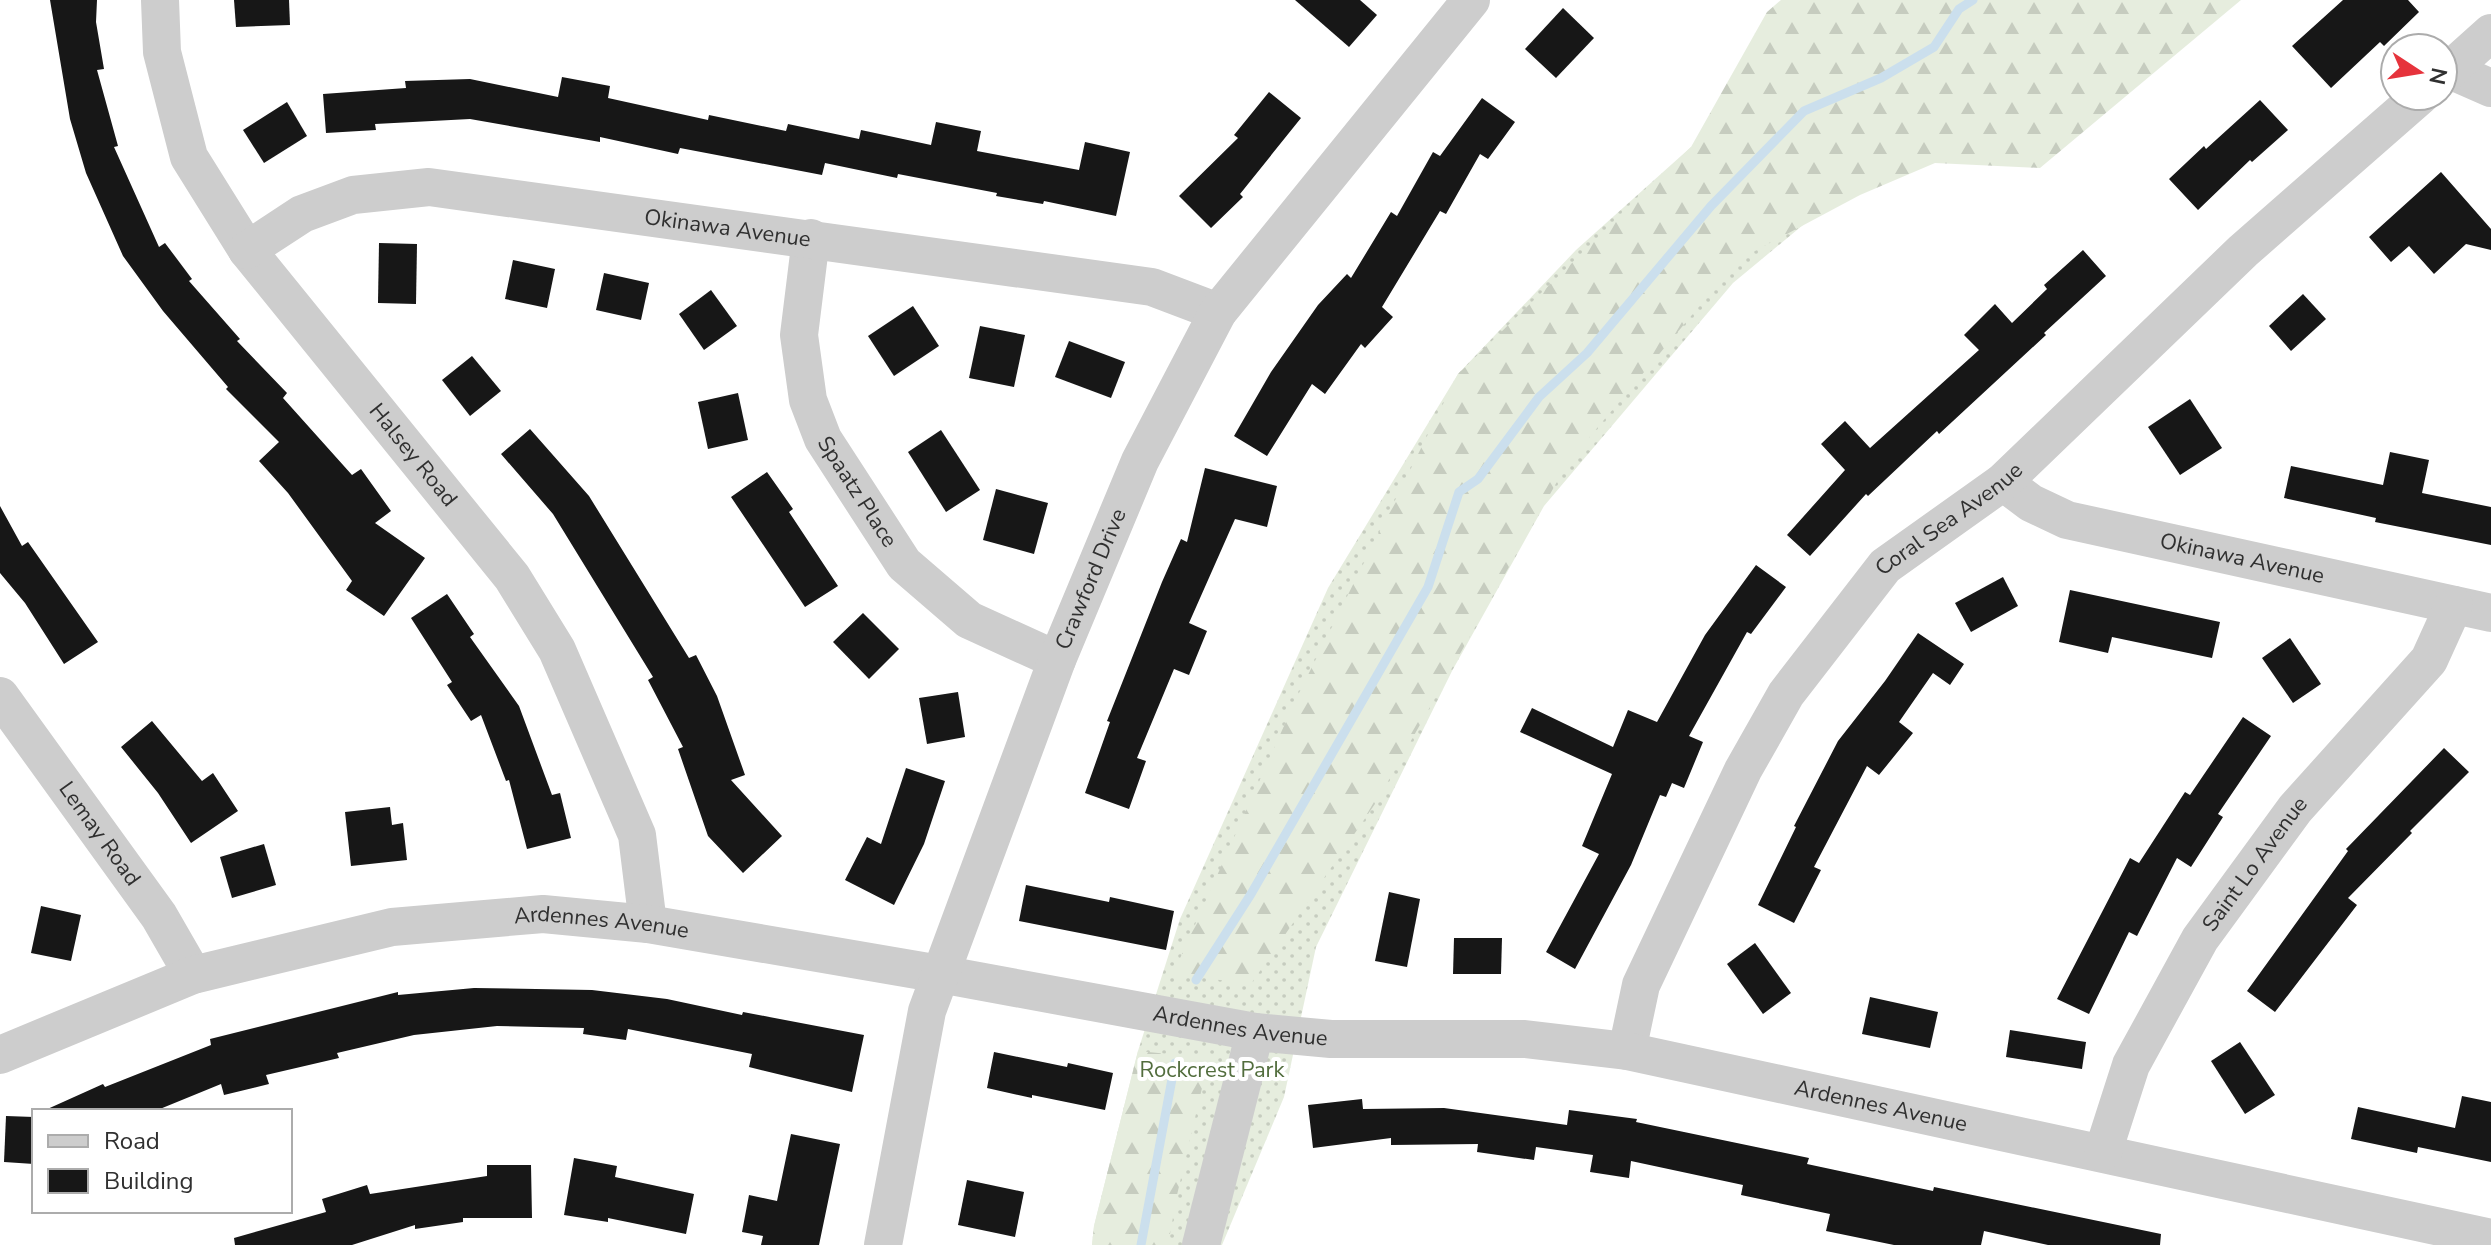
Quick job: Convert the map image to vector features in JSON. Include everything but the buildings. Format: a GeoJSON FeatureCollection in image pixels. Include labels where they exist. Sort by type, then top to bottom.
{"type":"FeatureCollection","features":[{"type":"Feature","properties":{"kind":"street","name":"Halsey Road"},"geometry":{"type":"LineString","coordinates":[[160,0],[162,52],[189,157],[247,250],[512,577],[557,650],[637,835],[648,924]]}},
{"type":"Feature","properties":{"kind":"street","name":"Crawford Drive"},"geometry":{"type":"LineString","coordinates":[[883,1245],[927,1011],[1057,660],[1140,461],[1218,312],[1462,3]]}},
{"type":"Feature","properties":{"kind":"street"},"geometry":{"type":"LineString","coordinates":[[2459,61],[2491,33]]}},
{"type":"Feature","properties":{"kind":"street"},"geometry":{"type":"LineString","coordinates":[[2459,77],[2491,88]]}},
{"type":"Feature","properties":{"kind":"street","name":"Coral Sea Avenue"},"geometry":{"type":"LineString","coordinates":[[1627,1051],[1641,985],[1743,770],[1786,694],[1885,566],[2003,482],[2243,251],[2402,112]]}},
{"type":"Feature","properties":{"kind":"street","name":"Okinawa Avenue"},"geometry":{"type":"LineString","coordinates":[[247,250],[302,214],[353,195],[429,187],[1152,287],[1218,312]]}},
{"type":"Feature","properties":{"kind":"street","name":"Spaatz Place"},"geometry":{"type":"LineString","coordinates":[[811,238],[799,335],[808,400],[823,439],[904,564],[969,620],[1057,660]]}},
{"type":"Feature","properties":{"kind":"street","name":"Okinawa Avenue"},"geometry":{"type":"LineString","coordinates":[[2003,482],[2031,503],[2067,520],[2491,613]]}},
{"type":"Feature","properties":{"kind":"street","name":"Saint Lo Avenue"},"geometry":{"type":"LineString","coordinates":[[2103,1152],[2131,1065],[2200,939],[2295,809],[2429,660],[2454,605]]}},
{"type":"Feature","properties":{"kind":"street","name":"Lemay Road"},"geometry":{"type":"LineString","coordinates":[[0,696],[159,916],[193,975]]}},
{"type":"Feature","properties":{"kind":"street","name":"Ardennes Avenue"},"geometry":{"type":"LineString","coordinates":[[0,1055],[193,975],[392,927],[543,914],[648,924],[1255,1032],[1331,1039],[1525,1039],[1627,1051],[2491,1238]]}},
{"type":"Feature","properties":{"kind":"street"},"geometry":{"type":"LineString","coordinates":[[1201,1245],[1255,1032]]}},
{"type":"Feature","properties":{"kind":"green space","name":"Rockcrest Park"},"geometry":{"type":"Polygon","coordinates":[[[1781,0],[2241,0],[2040,168],[1935,163],[1860,195],[1738,260],[1567,464],[1377,801],[1251,984],[1173,974],[1296,699],[1458,374],[1691,147],[1767,12],[1781,0]]]}},
{"type":"Feature","properties":{"kind":"green space","name":"Rockcrest Park"},"geometry":{"type":"Polygon","coordinates":[[[1691,147],[1862,176],[1733,283],[1544,506],[1452,671],[1316,947],[1284,1097],[1222,1245],[1092,1245],[1094,1226],[1138,1051],[1180,919],[1328,588],[1458,374],[1576,250],[1691,147]]]}},
{"type":"Feature","properties":{"kind":"green space"},"geometry":{"type":"Polygon","coordinates":[[[1138,1051],[1209,1058],[1168,1245],[1092,1245],[1094,1226],[1138,1051]]]}},
{"type":"Feature","properties":{"kind":"waterway"},"geometry":{"type":"LineString","coordinates":[[1196,980],[1251,894],[1428,587],[1459,492],[1478,479],[1539,397],[1587,353],[1711,206],[1804,111],[1881,78],[1934,47],[1959,9],[1973,0]]}},
{"type":"Feature","properties":{"kind":"waterway"},"geometry":{"type":"LineString","coordinates":[[1141,1245],[1175,1063]]}}]}
